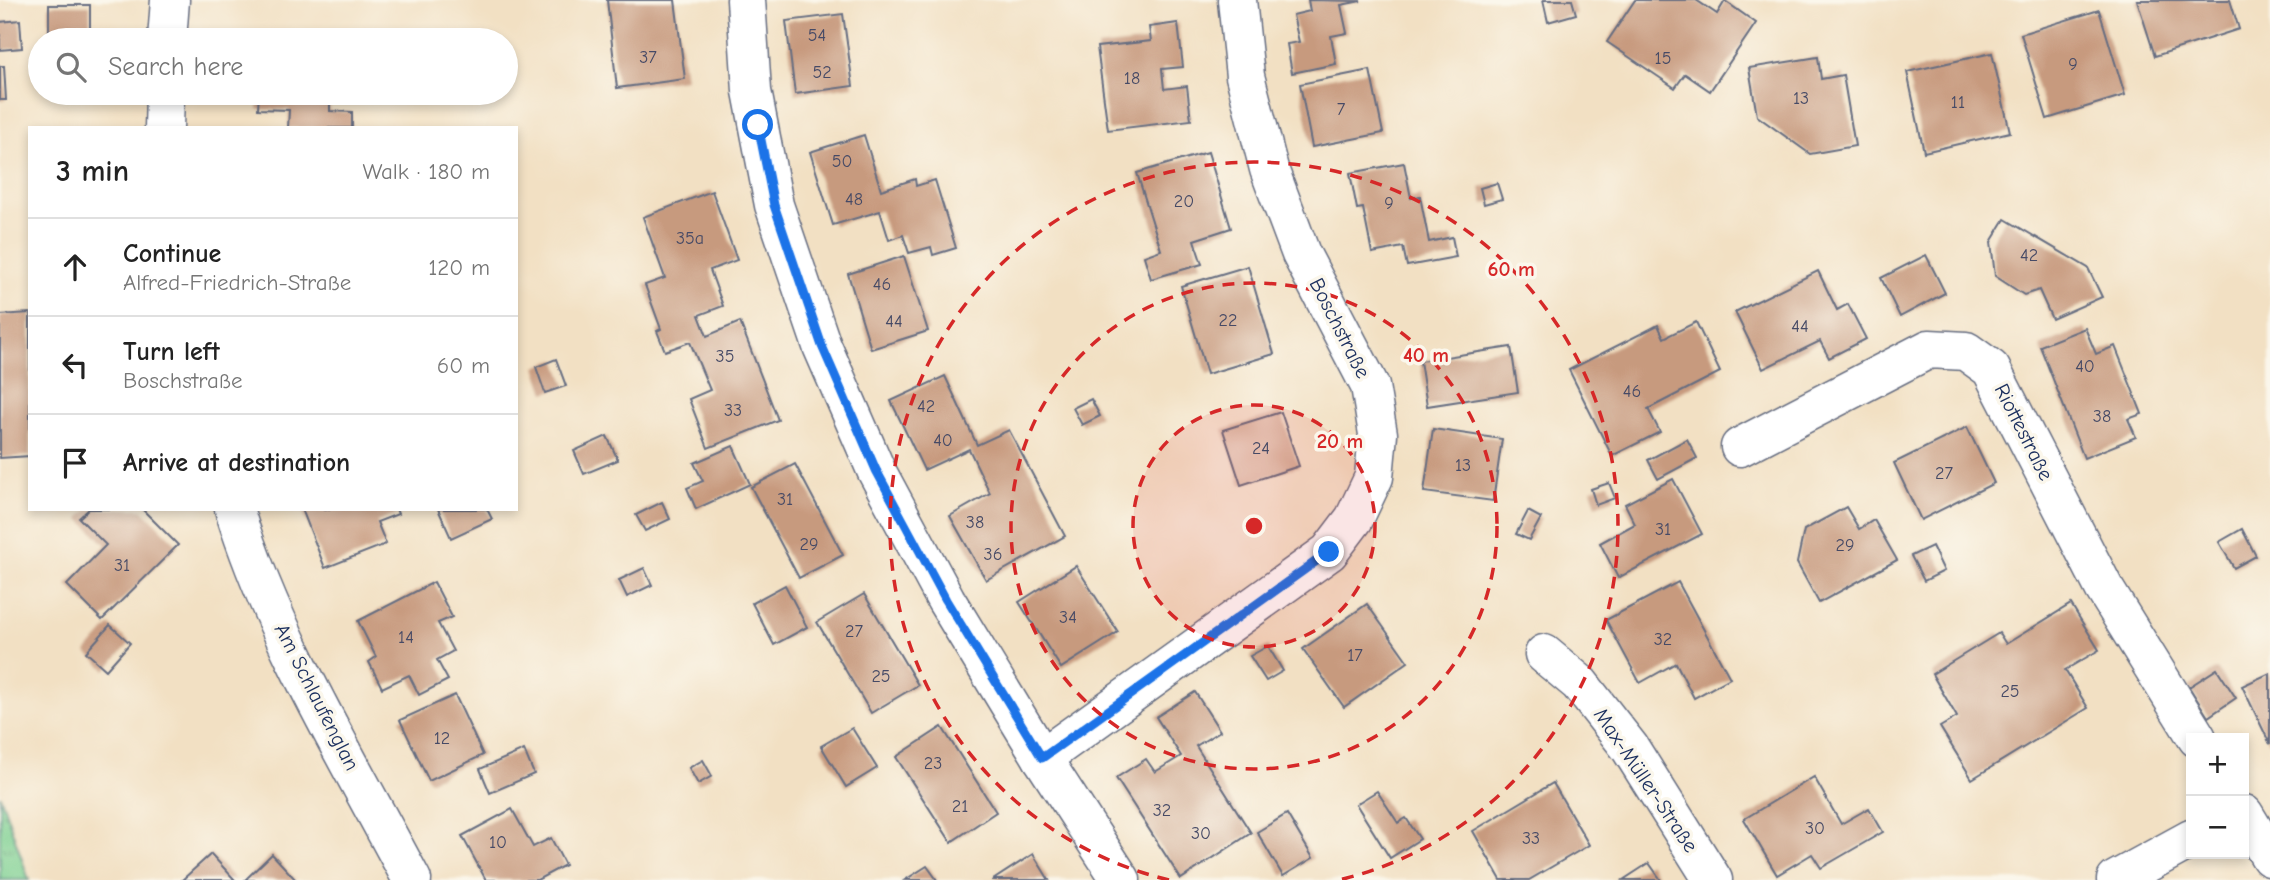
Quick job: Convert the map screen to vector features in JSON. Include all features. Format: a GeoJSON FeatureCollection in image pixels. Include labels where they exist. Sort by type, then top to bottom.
{"type":"FeatureCollection","features":[{"type":"Feature","properties":{"kind":"street"},"geometry":{"type":"LineString","coordinates":[[168,28],[170,0]]}},
{"type":"Feature","properties":{"kind":"street"},"geometry":{"type":"LineString","coordinates":[[746,0],[752,91],[774,205],[822,346],[876,470],[946,600],[1042,758],[1121,880]]}},
{"type":"Feature","properties":{"kind":"street","name":"Boschstraße"},"geometry":{"type":"LineString","coordinates":[[1042,758],[1329,552],[1354,519],[1374,477],[1378,434],[1370,386],[1301,254],[1269,169],[1245,76],[1237,0]]}},
{"type":"Feature","properties":{"kind":"street"},"geometry":{"type":"LineString","coordinates":[[164,126],[165,105]]}},
{"type":"Feature","properties":{"kind":"street","name":"Riottestraße"},"geometry":{"type":"LineString","coordinates":[[1740,447],[1929,349],[1966,351],[1991,369],[2104,588],[2194,733]]}},
{"type":"Feature","properties":{"kind":"street","name":"Am Schlaufenglan"},"geometry":{"type":"LineString","coordinates":[[235,511],[285,640],[412,880]]}},
{"type":"Feature","properties":{"kind":"street","name":"Max-Müller-Straße"},"geometry":{"type":"LineString","coordinates":[[1544,654],[1579,683],[1630,748],[1713,880]]}},
{"type":"Feature","properties":{"kind":"street"},"geometry":{"type":"LineString","coordinates":[[2249,809],[2270,798]]}},
{"type":"Feature","properties":{"kind":"street"},"geometry":{"type":"LineString","coordinates":[[2249,821],[2270,858]]}},
{"type":"Feature","properties":{"kind":"street"},"geometry":{"type":"LineString","coordinates":[[2116,880],[2186,841]]}},
{"type":"Feature","properties":{"kind":"green space"},"geometry":{"type":"Polygon","coordinates":[[[0,795],[29,880],[0,880],[0,795]]]}},
{"type":"Feature","properties":{"kind":"building"},"geometry":{"type":"Polygon","coordinates":[[[607,0],[675,0],[685,79],[617,88],[607,0]]]}},
{"type":"Feature","properties":{"kind":"building"},"geometry":{"type":"Polygon","coordinates":[[[1308,0],[1361,1],[1341,5],[1347,33],[1331,36],[1336,64],[1292,73],[1287,44],[1299,42],[1293,15],[1310,11],[1308,0]]]}},
{"type":"Feature","properties":{"kind":"building"},"geometry":{"type":"Polygon","coordinates":[[[1543,0],[1572,0],[1576,14],[1548,22],[1543,0]]]}},
{"type":"Feature","properties":{"kind":"building"},"geometry":{"type":"Polygon","coordinates":[[[1635,0],[1696,0],[1717,14],[1725,1],[1756,23],[1710,91],[1685,74],[1675,88],[1607,42],[1635,0]]]}},
{"type":"Feature","properties":{"kind":"building"},"geometry":{"type":"Polygon","coordinates":[[[2137,0],[2230,0],[2239,29],[2155,56],[2137,0]]]}},
{"type":"Feature","properties":{"kind":"building"},"geometry":{"type":"Polygon","coordinates":[[[49,5],[90,5],[90,28],[49,28],[49,5]]]}},
{"type":"Feature","properties":{"kind":"building"},"geometry":{"type":"Polygon","coordinates":[[[2099,10],[2125,95],[2047,119],[2021,34],[2099,10]]]}},
{"type":"Feature","properties":{"kind":"building"},"geometry":{"type":"Polygon","coordinates":[[[843,14],[853,86],[795,94],[786,21],[843,14]]]}},
{"type":"Feature","properties":{"kind":"building"},"geometry":{"type":"Polygon","coordinates":[[[20,20],[22,48],[0,50],[0,22],[20,20]]]}},
{"type":"Feature","properties":{"kind":"building"},"geometry":{"type":"Polygon","coordinates":[[[1178,23],[1183,67],[1162,69],[1164,89],[1187,86],[1191,120],[1108,130],[1097,47],[1151,41],[1149,27],[1178,23]]]}},
{"type":"Feature","properties":{"kind":"building"},"geometry":{"type":"Polygon","coordinates":[[[1992,53],[2010,132],[1924,152],[1907,72],[1992,53]]]}},
{"type":"Feature","properties":{"kind":"building"},"geometry":{"type":"Polygon","coordinates":[[[1818,57],[1821,79],[1843,75],[1855,146],[1810,154],[1757,116],[1749,68],[1818,57]]]}},
{"type":"Feature","properties":{"kind":"building"},"geometry":{"type":"Polygon","coordinates":[[[0,66],[4,66],[6,100],[0,100],[0,66]]]}},
{"type":"Feature","properties":{"kind":"building"},"geometry":{"type":"Polygon","coordinates":[[[1370,70],[1383,133],[1312,147],[1300,84],[1370,70]]]}},
{"type":"Feature","properties":{"kind":"building"},"geometry":{"type":"Polygon","coordinates":[[[258,105],[330,105],[330,111],[352,112],[352,126],[288,126],[289,110],[258,109],[258,105]]]}},
{"type":"Feature","properties":{"kind":"building"},"geometry":{"type":"Polygon","coordinates":[[[864,135],[881,190],[915,179],[916,186],[935,180],[956,248],[933,255],[931,247],[909,253],[903,235],[889,240],[880,211],[833,225],[810,152],[864,135]]]}},
{"type":"Feature","properties":{"kind":"building"},"geometry":{"type":"Polygon","coordinates":[[[1208,152],[1231,228],[1194,240],[1202,264],[1151,279],[1144,256],[1161,250],[1137,173],[1208,152]]]}},
{"type":"Feature","properties":{"kind":"building"},"geometry":{"type":"Polygon","coordinates":[[[1404,163],[1411,198],[1420,196],[1429,242],[1452,237],[1456,257],[1407,266],[1403,247],[1372,253],[1363,208],[1357,209],[1350,173],[1404,163]]]}},
{"type":"Feature","properties":{"kind":"building"},"geometry":{"type":"Polygon","coordinates":[[[1497,183],[1502,199],[1484,204],[1480,188],[1497,183]]]}},
{"type":"Feature","properties":{"kind":"building"},"geometry":{"type":"Polygon","coordinates":[[[712,191],[737,260],[710,270],[723,306],[699,315],[707,336],[740,322],[778,420],[708,448],[689,399],[710,390],[690,342],[665,351],[657,331],[661,329],[645,285],[665,278],[643,217],[712,191]]]}},
{"type":"Feature","properties":{"kind":"building"},"geometry":{"type":"Polygon","coordinates":[[[2005,219],[2088,268],[2102,297],[2052,319],[2039,290],[2024,295],[1995,276],[1991,242],[2005,219]]]}},
{"type":"Feature","properties":{"kind":"building"},"geometry":{"type":"Polygon","coordinates":[[[1926,255],[1945,293],[1900,317],[1881,278],[1926,255]]]}},
{"type":"Feature","properties":{"kind":"building"},"geometry":{"type":"Polygon","coordinates":[[[904,256],[928,331],[871,349],[848,274],[904,256]]]}},
{"type":"Feature","properties":{"kind":"building"},"geometry":{"type":"Polygon","coordinates":[[[1248,266],[1274,354],[1207,374],[1181,286],[1248,266]]]}},
{"type":"Feature","properties":{"kind":"building"},"geometry":{"type":"Polygon","coordinates":[[[1818,271],[1837,310],[1848,304],[1866,339],[1829,358],[1820,341],[1763,369],[1735,312],[1818,271]]]}},
{"type":"Feature","properties":{"kind":"building"},"geometry":{"type":"Polygon","coordinates":[[[28,313],[28,456],[0,458],[0,315],[28,313]]]}},
{"type":"Feature","properties":{"kind":"building"},"geometry":{"type":"Polygon","coordinates":[[[1696,322],[1720,372],[1648,409],[1660,432],[1612,456],[1569,370],[1658,325],[1664,338],[1696,322]]]}},
{"type":"Feature","properties":{"kind":"building"},"geometry":{"type":"Polygon","coordinates":[[[2085,328],[2096,354],[2115,346],[2142,414],[2128,419],[2136,437],[2084,458],[2040,346],[2085,328]]]}},
{"type":"Feature","properties":{"kind":"building"},"geometry":{"type":"Polygon","coordinates":[[[1511,347],[1518,392],[1427,406],[1420,361],[1511,347]]]}},
{"type":"Feature","properties":{"kind":"building"},"geometry":{"type":"Polygon","coordinates":[[[556,359],[566,386],[545,393],[536,367],[556,359]]]}},
{"type":"Feature","properties":{"kind":"building"},"geometry":{"type":"Polygon","coordinates":[[[945,376],[977,445],[1009,430],[1065,536],[986,580],[950,516],[990,493],[969,449],[924,470],[891,401],[945,376]]]}},
{"type":"Feature","properties":{"kind":"building"},"geometry":{"type":"Polygon","coordinates":[[[1091,399],[1100,416],[1082,425],[1073,408],[1091,399]]]}},
{"type":"Feature","properties":{"kind":"building"},"geometry":{"type":"Polygon","coordinates":[[[1281,412],[1299,466],[1241,485],[1223,430],[1281,412]]]}},
{"type":"Feature","properties":{"kind":"building"},"geometry":{"type":"Polygon","coordinates":[[[1967,427],[1994,483],[1921,520],[1894,463],[1967,427]]]}},
{"type":"Feature","properties":{"kind":"building"},"geometry":{"type":"Polygon","coordinates":[[[1433,429],[1502,439],[1493,501],[1424,492],[1433,429]]]}},
{"type":"Feature","properties":{"kind":"building"},"geometry":{"type":"Polygon","coordinates":[[[607,436],[618,460],[584,474],[574,451],[607,436]]]}},
{"type":"Feature","properties":{"kind":"building"},"geometry":{"type":"Polygon","coordinates":[[[1687,439],[1697,458],[1658,479],[1648,460],[1687,439]]]}},
{"type":"Feature","properties":{"kind":"building"},"geometry":{"type":"Polygon","coordinates":[[[733,446],[750,484],[696,509],[687,488],[703,481],[694,463],[733,446]]]}},
{"type":"Feature","properties":{"kind":"building"},"geometry":{"type":"Polygon","coordinates":[[[795,464],[843,555],[799,578],[751,487],[795,464]]]}},
{"type":"Feature","properties":{"kind":"building"},"geometry":{"type":"Polygon","coordinates":[[[1673,479],[1702,534],[1618,578],[1600,543],[1635,524],[1625,504],[1673,479]]]}},
{"type":"Feature","properties":{"kind":"building"},"geometry":{"type":"Polygon","coordinates":[[[1609,483],[1615,498],[1596,505],[1591,489],[1609,483]]]}},
{"type":"Feature","properties":{"kind":"building"},"geometry":{"type":"Polygon","coordinates":[[[662,502],[670,519],[645,531],[636,515],[662,502]]]}},
{"type":"Feature","properties":{"kind":"building"},"geometry":{"type":"Polygon","coordinates":[[[1846,507],[1859,529],[1874,520],[1897,560],[1819,603],[1797,563],[1804,530],[1846,507]]]}},
{"type":"Feature","properties":{"kind":"building"},"geometry":{"type":"Polygon","coordinates":[[[87,511],[144,511],[178,545],[102,620],[67,585],[106,545],[79,518],[87,511]]]}},
{"type":"Feature","properties":{"kind":"building"},"geometry":{"type":"Polygon","coordinates":[[[303,511],[397,511],[398,514],[377,522],[386,544],[325,568],[303,511]]]}},
{"type":"Feature","properties":{"kind":"building"},"geometry":{"type":"Polygon","coordinates":[[[439,511],[488,511],[492,519],[451,538],[439,511]]]}},
{"type":"Feature","properties":{"kind":"building"},"geometry":{"type":"Polygon","coordinates":[[[1528,511],[1541,518],[1529,540],[1516,534],[1528,511]]]}},
{"type":"Feature","properties":{"kind":"building"},"geometry":{"type":"Polygon","coordinates":[[[2242,529],[2256,556],[2234,568],[2219,542],[2242,529]]]}},
{"type":"Feature","properties":{"kind":"building"},"geometry":{"type":"Polygon","coordinates":[[[1932,546],[1944,571],[1924,581],[1911,556],[1932,546]]]}},
{"type":"Feature","properties":{"kind":"building"},"geometry":{"type":"Polygon","coordinates":[[[1076,566],[1118,632],[1061,668],[1019,602],[1076,566]]]}},
{"type":"Feature","properties":{"kind":"building"},"geometry":{"type":"Polygon","coordinates":[[[644,568],[652,585],[627,597],[619,580],[644,568]]]}},
{"type":"Feature","properties":{"kind":"building"},"geometry":{"type":"Polygon","coordinates":[[[434,582],[452,617],[438,623],[453,651],[437,660],[448,680],[419,695],[409,675],[382,688],[369,662],[376,657],[358,621],[434,582]]]}},
{"type":"Feature","properties":{"kind":"building"},"geometry":{"type":"Polygon","coordinates":[[[1678,582],[1730,678],[1694,698],[1676,663],[1640,683],[1606,620],[1678,582]]]}},
{"type":"Feature","properties":{"kind":"building"},"geometry":{"type":"Polygon","coordinates":[[[785,585],[807,627],[774,645],[752,603],[785,585]]]}},
{"type":"Feature","properties":{"kind":"building"},"geometry":{"type":"Polygon","coordinates":[[[864,594],[918,685],[871,713],[817,622],[864,594]]]}},
{"type":"Feature","properties":{"kind":"building"},"geometry":{"type":"Polygon","coordinates":[[[1367,604],[1408,662],[1344,707],[1303,649],[1367,604]]]}},
{"type":"Feature","properties":{"kind":"building"},"geometry":{"type":"Polygon","coordinates":[[[2071,604],[2099,650],[2065,670],[2088,708],[1972,779],[1940,727],[1957,717],[1932,674],[1999,633],[2006,644],[2071,604]]]}},
{"type":"Feature","properties":{"kind":"building"},"geometry":{"type":"Polygon","coordinates":[[[110,625],[130,643],[106,670],[86,652],[110,625]]]}},
{"type":"Feature","properties":{"kind":"building"},"geometry":{"type":"Polygon","coordinates":[[[1268,646],[1283,671],[1266,681],[1250,656],[1268,646]]]}},
{"type":"Feature","properties":{"kind":"building"},"geometry":{"type":"Polygon","coordinates":[[[2217,669],[2236,698],[2208,717],[2189,687],[2217,669]]]}},
{"type":"Feature","properties":{"kind":"building"},"geometry":{"type":"Polygon","coordinates":[[[2270,673],[2270,744],[2242,686],[2270,673]]]}},
{"type":"Feature","properties":{"kind":"building"},"geometry":{"type":"Polygon","coordinates":[[[1195,692],[1220,731],[1196,746],[1251,833],[1181,879],[1116,778],[1146,759],[1155,772],[1181,756],[1156,717],[1195,692]]]}},
{"type":"Feature","properties":{"kind":"building"},"geometry":{"type":"Polygon","coordinates":[[[455,695],[483,755],[429,781],[400,720],[455,695]]]}},
{"type":"Feature","properties":{"kind":"building"},"geometry":{"type":"Polygon","coordinates":[[[942,727],[996,812],[951,842],[896,757],[942,727]]]}},
{"type":"Feature","properties":{"kind":"building"},"geometry":{"type":"Polygon","coordinates":[[[852,728],[877,768],[846,787],[821,746],[852,728]]]}},
{"type":"Feature","properties":{"kind":"building"},"geometry":{"type":"Polygon","coordinates":[[[524,750],[534,774],[490,793],[480,769],[524,750]]]}},
{"type":"Feature","properties":{"kind":"building"},"geometry":{"type":"Polygon","coordinates":[[[703,760],[712,776],[698,784],[689,768],[703,760]]]}},
{"type":"Feature","properties":{"kind":"building"},"geometry":{"type":"Polygon","coordinates":[[[1814,777],[1841,824],[1869,808],[1883,832],[1821,868],[1812,854],[1777,875],[1744,819],[1814,777]]]}},
{"type":"Feature","properties":{"kind":"building"},"geometry":{"type":"Polygon","coordinates":[[[1553,783],[1589,845],[1529,880],[1501,880],[1473,831],[1553,783]]]}},
{"type":"Feature","properties":{"kind":"building"},"geometry":{"type":"Polygon","coordinates":[[[1377,791],[1398,823],[1406,818],[1420,839],[1390,858],[1356,804],[1377,791]]]}},
{"type":"Feature","properties":{"kind":"building"},"geometry":{"type":"Polygon","coordinates":[[[512,809],[533,847],[551,838],[565,865],[537,880],[486,880],[462,836],[512,809]]]}},
{"type":"Feature","properties":{"kind":"building"},"geometry":{"type":"Polygon","coordinates":[[[1287,814],[1313,858],[1283,876],[1257,832],[1287,814]]]}},
{"type":"Feature","properties":{"kind":"building"},"geometry":{"type":"Polygon","coordinates":[[[211,854],[235,880],[182,880],[211,854]]]}},
{"type":"Feature","properties":{"kind":"building"},"geometry":{"type":"Polygon","coordinates":[[[272,854],[296,880],[245,880],[272,854]]]}},
{"type":"Feature","properties":{"kind":"building"},"geometry":{"type":"Polygon","coordinates":[[[1033,854],[1049,880],[993,880],[1033,854]]]}},
{"type":"Feature","properties":{"kind":"building"},"geometry":{"type":"Polygon","coordinates":[[[1649,863],[1661,880],[1623,880],[1649,863]]]}},
{"type":"Feature","properties":{"kind":"building"},"geometry":{"type":"Polygon","coordinates":[[[927,866],[937,880],[905,880],[927,866]]]}},
{"type":"Feature","properties":{"kind":"route"},"geometry":{"type":"LineString","coordinates":[[758,125],[774,205],[822,346],[876,470],[946,600],[1042,758],[1329,552]]}}]}
